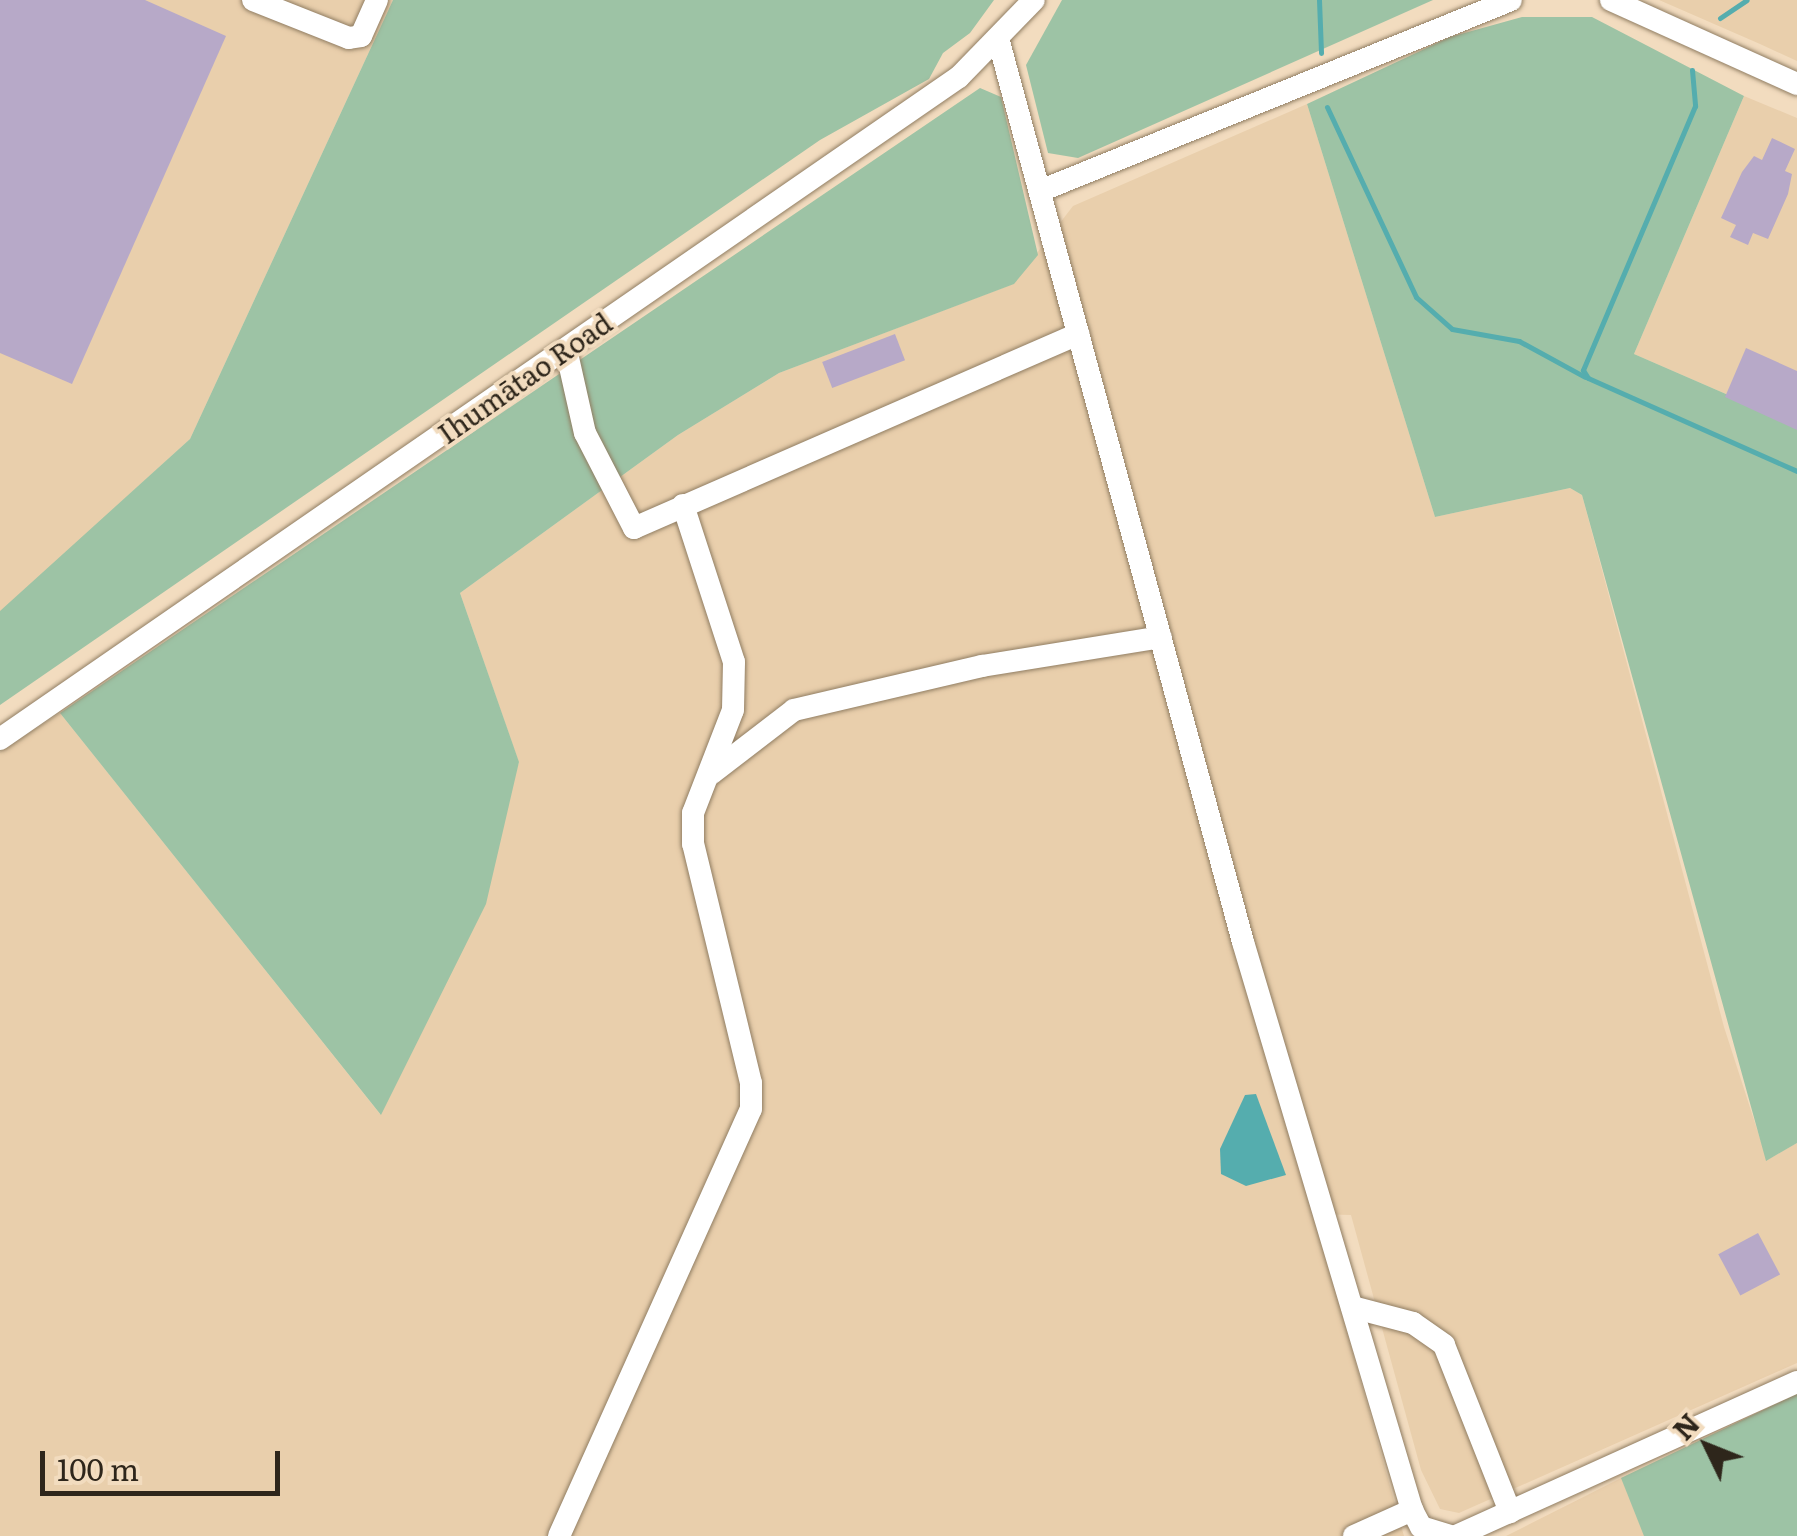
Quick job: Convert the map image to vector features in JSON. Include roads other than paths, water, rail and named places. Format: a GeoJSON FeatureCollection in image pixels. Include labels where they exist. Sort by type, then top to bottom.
{"type":"FeatureCollection","features":[{"type":"Feature","properties":{"kind":"street"},"geometry":{"type":"LineString","coordinates":[[253,0],[349,38],[361,36],[377,0]]}},
{"type":"Feature","properties":{"kind":"street","name":"Ihumātao Road"},"geometry":{"type":"LineString","coordinates":[[0,739],[959,77],[999,42],[1034,0]]}},
{"type":"Feature","properties":{"kind":"street"},"geometry":{"type":"LineString","coordinates":[[1040,191],[1511,0]]}},
{"type":"Feature","properties":{"kind":"street"},"geometry":{"type":"LineString","coordinates":[[1626,2],[1797,84]]}},
{"type":"Feature","properties":{"kind":"street"},"geometry":{"type":"LineString","coordinates":[[999,42],[1161,636],[1352,1308],[1412,1510],[1421,1526],[1454,1536],[1797,1382]]}},
{"type":"Feature","properties":{"kind":"street"},"geometry":{"type":"LineString","coordinates":[[566,348],[585,433],[634,528],[1079,334]]}},
{"type":"Feature","properties":{"kind":"street"},"geometry":{"type":"LineString","coordinates":[[559,1536],[751,1109],[750,1083],[693,844],[702,782],[733,710],[734,662],[683,504]]}},
{"type":"Feature","properties":{"kind":"street"},"geometry":{"type":"LineString","coordinates":[[702,782],[794,710],[982,666],[1161,636]]}},
{"type":"Feature","properties":{"kind":"street"},"geometry":{"type":"LineString","coordinates":[[1352,1308],[1413,1324],[1444,1345],[1510,1512]]}},
{"type":"Feature","properties":{"kind":"street"},"geometry":{"type":"LineString","coordinates":[[1354,1536],[1412,1510]]}},
{"type":"Feature","properties":{"kind":"water"},"geometry":{"type":"Polygon","coordinates":[[[1256,1094],[1286,1175],[1246,1186],[1221,1174],[1220,1149],[1245,1095],[1256,1094]]]}},
{"type":"Feature","properties":{"kind":"waterway"},"geometry":{"type":"LineString","coordinates":[[1319,0],[1321,53]]}},
{"type":"Feature","properties":{"kind":"waterway"},"geometry":{"type":"LineString","coordinates":[[1720,18],[1747,0]]}},
{"type":"Feature","properties":{"kind":"waterway"},"geometry":{"type":"LineString","coordinates":[[1692,70],[1695,106],[1583,370],[1588,378],[1797,471]]}},
{"type":"Feature","properties":{"kind":"waterway"},"geometry":{"type":"LineString","coordinates":[[1327,107],[1416,297],[1452,329],[1519,341],[1585,377]]}}]}
